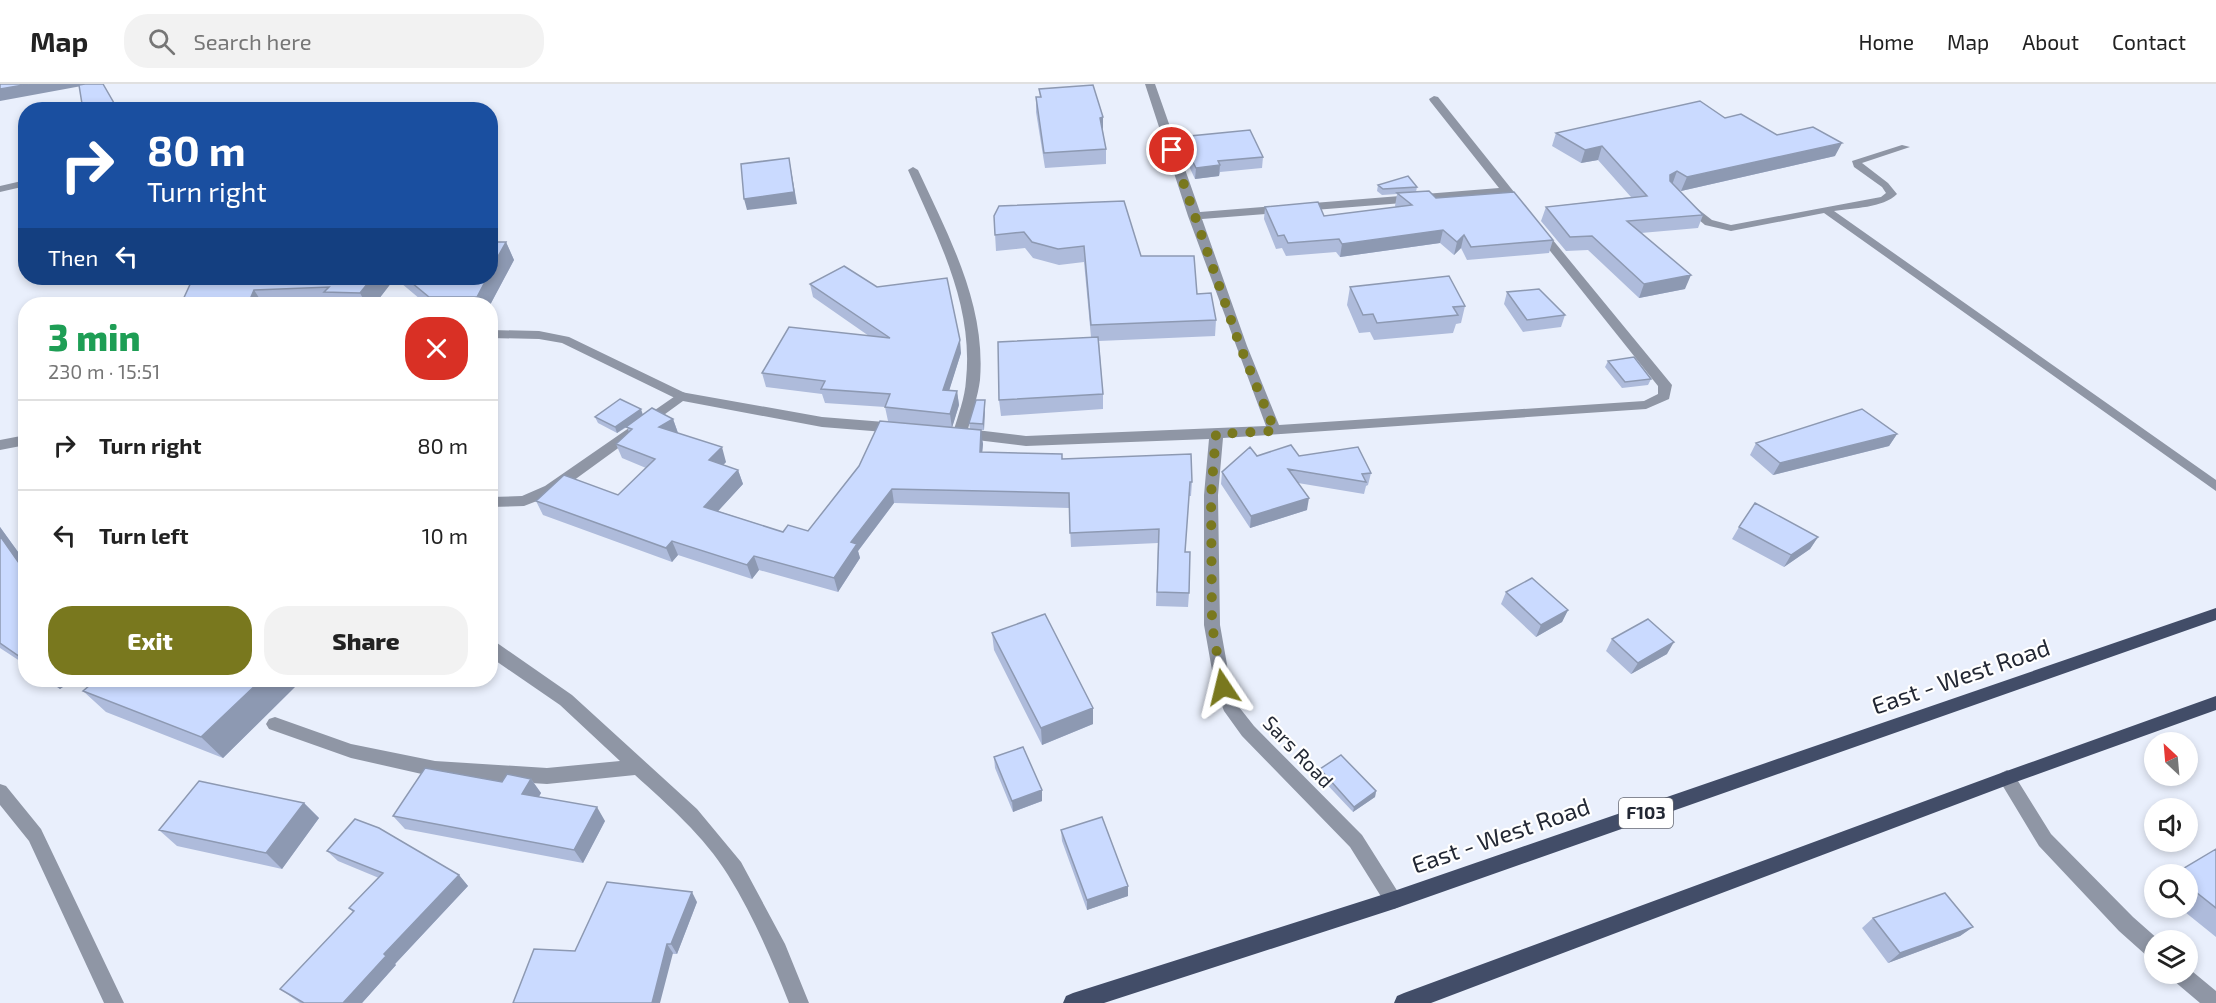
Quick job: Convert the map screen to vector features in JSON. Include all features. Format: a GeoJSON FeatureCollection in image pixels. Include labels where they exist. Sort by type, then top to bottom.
{"type":"FeatureCollection","features":[{"type":"Feature","properties":{"kind":"main road","name":"East - West Road"},"geometry":{"type":"LineString","coordinates":[[1073,1003],[1394,900],[2216,614]]}},
{"type":"Feature","properties":{"kind":"main road"},"geometry":{"type":"LineString","coordinates":[[1404,1003],[2007,778],[2216,703]]}},
{"type":"Feature","properties":{"kind":"street"},"geometry":{"type":"LineString","coordinates":[[1150,84],[1240,346],[1275,431]]}},
{"type":"Feature","properties":{"kind":"street"},"geometry":{"type":"LineString","coordinates":[[913,170],[958,276],[972,322],[973,379],[954,433],[1026,441],[1275,431],[1646,405],[1664,396],[1665,385],[1434,99]]}},
{"type":"Feature","properties":{"kind":"street"},"geometry":{"type":"LineString","coordinates":[[0,189],[18,185]]}},
{"type":"Feature","properties":{"kind":"street"},"geometry":{"type":"LineString","coordinates":[[1194,216],[1508,192]]}},
{"type":"Feature","properties":{"kind":"street"},"geometry":{"type":"LineString","coordinates":[[498,502],[524,501],[550,490],[681,396],[822,422],[914,429]]}},
{"type":"Feature","properties":{"kind":"street","name":"Sars Road"},"geometry":{"type":"LineString","coordinates":[[1216,434],[1211,495],[1212,625],[1223,687],[1232,711],[1248,731],[1356,841],[1394,900]]}},
{"type":"Feature","properties":{"kind":"street"},"geometry":{"type":"LineString","coordinates":[[3,447],[18,442]]}},
{"type":"Feature","properties":{"kind":"street"},"geometry":{"type":"LineString","coordinates":[[498,652],[566,700],[636,767],[691,815],[734,868],[778,951],[799,1003]]}},
{"type":"Feature","properties":{"kind":"street"},"geometry":{"type":"LineString","coordinates":[[275,724],[351,752],[435,769],[546,776],[636,767]]}},
{"type":"Feature","properties":{"kind":"street"},"geometry":{"type":"LineString","coordinates":[[2007,778],[2046,840],[2144,940]]}},
{"type":"Feature","properties":{"kind":"street"},"geometry":{"type":"LineString","coordinates":[[0,792],[35,835],[114,1003]]}},
{"type":"Feature","properties":{"kind":"street"},"geometry":{"type":"LineString","coordinates":[[2192,984],[2214,1003]]}},
{"type":"Feature","properties":{"kind":"lane"},"geometry":{"type":"LineString","coordinates":[[1683,200],[1698,218],[1712,226],[1731,228],[1884,199],[1892,194],[1885,185],[1857,165],[1857,160],[1905,147]]}},
{"type":"Feature","properties":{"kind":"lane"},"geometry":{"type":"LineString","coordinates":[[1824,209],[2216,486]]}},
{"type":"Feature","properties":{"kind":"lane"},"geometry":{"type":"LineString","coordinates":[[498,334],[565,340],[681,396]]}},
{"type":"Feature","properties":{"kind":"building"},"geometry":{"type":"Polygon","coordinates":[[[0,84],[29,84],[0,89],[0,84]]]}},
{"type":"Feature","properties":{"kind":"building"},"geometry":{"type":"Polygon","coordinates":[[[103,84],[113,102],[82,102],[79,85],[103,84]]]}},
{"type":"Feature","properties":{"kind":"building"},"geometry":{"type":"Polygon","coordinates":[[[1093,85],[1103,117],[1100,118],[1106,149],[1044,153],[1036,97],[1041,97],[1039,89],[1093,85]]]}},
{"type":"Feature","properties":{"kind":"building"},"geometry":{"type":"Polygon","coordinates":[[[1700,101],[1725,118],[1741,114],[1777,135],[1813,127],[1842,143],[1687,177],[1677,171],[1670,175],[1670,181],[1703,215],[1627,221],[1691,275],[1644,284],[1592,236],[1570,237],[1546,207],[1647,196],[1602,146],[1585,150],[1556,133],[1700,101]]]}},
{"type":"Feature","properties":{"kind":"building"},"geometry":{"type":"Polygon","coordinates":[[[1250,130],[1263,157],[1218,161],[1220,165],[1196,168],[1180,137],[1250,130]]]}},
{"type":"Feature","properties":{"kind":"building"},"geometry":{"type":"Polygon","coordinates":[[[789,158],[794,192],[744,199],[741,164],[789,158]]]}},
{"type":"Feature","properties":{"kind":"building"},"geometry":{"type":"Polygon","coordinates":[[[1408,176],[1417,187],[1383,189],[1378,185],[1408,176]]]}},
{"type":"Feature","properties":{"kind":"building"},"geometry":{"type":"Polygon","coordinates":[[[1429,191],[1436,198],[1514,192],[1553,240],[1471,247],[1464,235],[1457,242],[1443,230],[1342,244],[1339,239],[1288,243],[1284,235],[1278,236],[1265,207],[1318,202],[1324,216],[1412,205],[1397,193],[1429,191]]]}},
{"type":"Feature","properties":{"kind":"building"},"geometry":{"type":"Polygon","coordinates":[[[1124,201],[1141,256],[1194,256],[1197,294],[1211,293],[1216,320],[1091,325],[1084,246],[1058,249],[1032,242],[1024,232],[995,235],[994,216],[999,206],[1124,201]]]}},
{"type":"Feature","properties":{"kind":"building"},"geometry":{"type":"Polygon","coordinates":[[[498,242],[506,242],[498,256],[498,242]]]}},
{"type":"Feature","properties":{"kind":"building"},"geometry":{"type":"Polygon","coordinates":[[[844,266],[877,287],[947,278],[960,340],[943,390],[957,391],[950,414],[885,407],[890,394],[821,389],[825,381],[762,373],[789,327],[890,338],[810,284],[844,266]]]}},
{"type":"Feature","properties":{"kind":"building"},"geometry":{"type":"Polygon","coordinates":[[[1449,276],[1465,306],[1453,307],[1458,315],[1377,323],[1373,314],[1363,315],[1350,287],[1449,276]]]}},
{"type":"Feature","properties":{"kind":"building"},"geometry":{"type":"Polygon","coordinates":[[[190,285],[366,285],[360,293],[324,292],[329,287],[254,290],[251,297],[184,297],[190,285]]]}},
{"type":"Feature","properties":{"kind":"building"},"geometry":{"type":"Polygon","coordinates":[[[414,285],[483,285],[477,297],[429,297],[414,285]]]}},
{"type":"Feature","properties":{"kind":"building"},"geometry":{"type":"Polygon","coordinates":[[[1539,289],[1565,315],[1527,320],[1507,292],[1539,289]]]}},
{"type":"Feature","properties":{"kind":"building"},"geometry":{"type":"Polygon","coordinates":[[[1098,337],[1103,394],[999,400],[998,342],[1098,337]]]}},
{"type":"Feature","properties":{"kind":"building"},"geometry":{"type":"Polygon","coordinates":[[[1634,357],[1651,379],[1625,382],[1608,361],[1634,357]]]}},
{"type":"Feature","properties":{"kind":"building"},"geometry":{"type":"Polygon","coordinates":[[[620,399],[641,409],[615,427],[595,417],[620,399]]]}},
{"type":"Feature","properties":{"kind":"building"},"geometry":{"type":"Polygon","coordinates":[[[976,400],[985,400],[983,424],[969,423],[976,400]]]}},
{"type":"Feature","properties":{"kind":"building"},"geometry":{"type":"Polygon","coordinates":[[[652,408],[673,419],[659,427],[722,447],[709,460],[738,470],[704,507],[783,532],[788,525],[808,531],[859,466],[880,421],[981,430],[980,452],[1062,454],[1062,459],[1191,454],[1192,482],[1190,482],[1185,552],[1190,552],[1189,593],[1157,592],[1159,529],[1070,533],[1069,493],[892,489],[851,542],[857,544],[834,578],[754,556],[747,565],[672,541],[666,548],[536,501],[564,475],[618,495],[655,459],[616,444],[632,429],[626,427],[652,408]]]}},
{"type":"Feature","properties":{"kind":"building"},"geometry":{"type":"Polygon","coordinates":[[[1862,409],[1897,434],[1780,463],[1756,443],[1862,409]]]}},
{"type":"Feature","properties":{"kind":"building"},"geometry":{"type":"Polygon","coordinates":[[[1291,445],[1299,456],[1358,447],[1371,473],[1362,474],[1366,482],[1288,469],[1309,498],[1251,516],[1222,472],[1250,447],[1257,456],[1291,445]]]}},
{"type":"Feature","properties":{"kind":"building"},"geometry":{"type":"Polygon","coordinates":[[[1755,503],[1818,537],[1791,555],[1739,527],[1755,503]]]}},
{"type":"Feature","properties":{"kind":"building"},"geometry":{"type":"Polygon","coordinates":[[[0,536],[18,562],[18,655],[0,643],[0,536]]]}},
{"type":"Feature","properties":{"kind":"building"},"geometry":{"type":"Polygon","coordinates":[[[1532,578],[1568,610],[1541,625],[1506,592],[1532,578]]]}},
{"type":"Feature","properties":{"kind":"building"},"geometry":{"type":"Polygon","coordinates":[[[1045,614],[1093,708],[1041,728],[992,633],[1045,614]]]}},
{"type":"Feature","properties":{"kind":"building"},"geometry":{"type":"Polygon","coordinates":[[[1648,619],[1674,642],[1638,663],[1612,639],[1648,619]]]}},
{"type":"Feature","properties":{"kind":"building"},"geometry":{"type":"Polygon","coordinates":[[[88,687],[254,687],[201,737],[83,691],[88,687]]]}},
{"type":"Feature","properties":{"kind":"building"},"geometry":{"type":"Polygon","coordinates":[[[1023,747],[1042,790],[1012,801],[994,757],[1023,747]]]}},
{"type":"Feature","properties":{"kind":"building"},"geometry":{"type":"Polygon","coordinates":[[[1341,755],[1376,791],[1354,807],[1320,769],[1341,755]]]}},
{"type":"Feature","properties":{"kind":"building"},"geometry":{"type":"Polygon","coordinates":[[[425,768],[502,782],[507,774],[531,779],[522,794],[597,807],[574,850],[393,816],[425,768]]]}},
{"type":"Feature","properties":{"kind":"building"},"geometry":{"type":"Polygon","coordinates":[[[199,781],[304,803],[266,853],[159,830],[199,781]]]}},
{"type":"Feature","properties":{"kind":"building"},"geometry":{"type":"Polygon","coordinates":[[[1102,817],[1128,886],[1087,900],[1061,830],[1102,817]]]}},
{"type":"Feature","properties":{"kind":"building"},"geometry":{"type":"Polygon","coordinates":[[[355,819],[379,828],[459,875],[384,954],[386,956],[343,1003],[304,1003],[280,989],[354,911],[349,908],[383,873],[327,851],[355,819]]]}},
{"type":"Feature","properties":{"kind":"building"},"geometry":{"type":"Polygon","coordinates":[[[2216,849],[2216,908],[2198,894],[2198,864],[2191,864],[2216,849]]]}},
{"type":"Feature","properties":{"kind":"building"},"geometry":{"type":"Polygon","coordinates":[[[607,882],[692,892],[671,944],[667,944],[652,1003],[513,1003],[534,949],[575,951],[607,882]]]}},
{"type":"Feature","properties":{"kind":"building"},"geometry":{"type":"Polygon","coordinates":[[[1945,893],[1973,927],[1900,953],[1873,918],[1945,893]]]}},
{"type":"Feature","properties":{"kind":"route"},"geometry":{"type":"LineString","coordinates":[[1172,150],[1240,346],[1275,431],[1216,434],[1211,495],[1212,625],[1223,687]]}}]}
